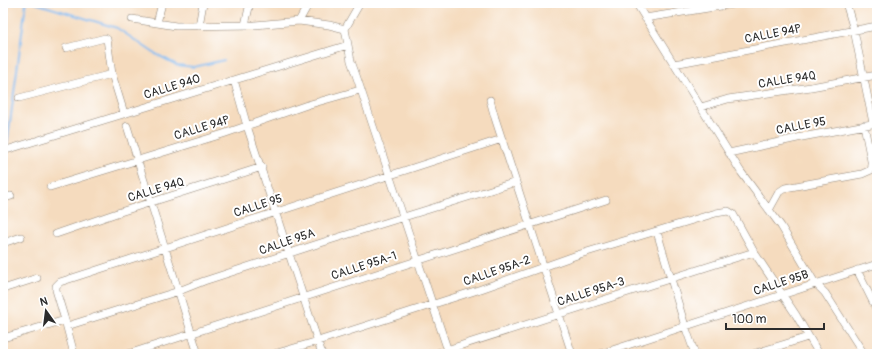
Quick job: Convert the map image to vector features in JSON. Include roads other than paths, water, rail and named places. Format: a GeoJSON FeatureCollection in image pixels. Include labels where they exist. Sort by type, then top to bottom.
{"type":"FeatureCollection","features":[{"type":"Feature","properties":{"kind":"street"},"geometry":{"type":"LineString","coordinates":[[157,23],[162,3]]}},
{"type":"Feature","properties":{"kind":"street"},"geometry":{"type":"LineString","coordinates":[[199,26],[203,3]]}},
{"type":"Feature","properties":{"kind":"street"},"geometry":{"type":"LineString","coordinates":[[245,25],[250,3]]}},
{"type":"Feature","properties":{"kind":"street"},"geometry":{"type":"LineString","coordinates":[[299,21],[309,3]]}},
{"type":"Feature","properties":{"kind":"street"},"geometry":{"type":"LineString","coordinates":[[360,3],[345,29],[351,61],[448,352]]}},
{"type":"Feature","properties":{"kind":"street"},"geometry":{"type":"LineString","coordinates":[[636,3],[729,153],[781,226],[816,283],[864,354]]}},
{"type":"Feature","properties":{"kind":"street"},"geometry":{"type":"LineString","coordinates":[[645,18],[740,3]]}},
{"type":"Feature","properties":{"kind":"street"},"geometry":{"type":"LineString","coordinates":[[846,3],[854,30],[875,123]]}},
{"type":"Feature","properties":{"kind":"street"},"geometry":{"type":"LineString","coordinates":[[132,19],[176,26],[245,25],[299,21],[345,29]]}},
{"type":"Feature","properties":{"kind":"street","name":"CALLE 94P"},"geometry":{"type":"LineString","coordinates":[[674,64],[877,26]]}},
{"type":"Feature","properties":{"kind":"street"},"geometry":{"type":"LineString","coordinates":[[66,48],[105,38],[107,39],[112,74],[124,113]]}},
{"type":"Feature","properties":{"kind":"street","name":"CALLE 94O"},"geometry":{"type":"LineString","coordinates":[[3,151],[348,45]]}},
{"type":"Feature","properties":{"kind":"street"},"geometry":{"type":"LineString","coordinates":[[19,98],[112,74]]}},
{"type":"Feature","properties":{"kind":"street","name":"CALLE 94Q"},"geometry":{"type":"LineString","coordinates":[[701,107],[728,99],[811,88],[877,75]]}},
{"type":"Feature","properties":{"kind":"street"},"geometry":{"type":"LineString","coordinates":[[234,80],[247,126],[262,167],[322,354]]}},
{"type":"Feature","properties":{"kind":"street","name":"CALLE 94P"},"geometry":{"type":"LineString","coordinates":[[50,188],[247,126],[307,105],[360,90]]}},
{"type":"Feature","properties":{"kind":"street"},"geometry":{"type":"LineString","coordinates":[[490,100],[572,354]]}},
{"type":"Feature","properties":{"kind":"street","name":"CALLE 95"},"geometry":{"type":"LineString","coordinates":[[729,153],[794,138],[875,123]]}},
{"type":"Feature","properties":{"kind":"street"},"geometry":{"type":"LineString","coordinates":[[769,210],[779,192],[784,188],[862,174],[871,170],[872,166],[864,125]]}},
{"type":"Feature","properties":{"kind":"street"},"geometry":{"type":"LineString","coordinates":[[127,126],[198,354]]}},
{"type":"Feature","properties":{"kind":"street","name":"CALLE 95"},"geometry":{"type":"LineString","coordinates":[[66,323],[56,290],[57,284],[60,282],[502,139]]}},
{"type":"Feature","properties":{"kind":"street","name":"CALLE 94Q"},"geometry":{"type":"LineString","coordinates":[[56,234],[262,167]]}},
{"type":"Feature","properties":{"kind":"street","name":"CALLE 95A"},"geometry":{"type":"LineString","coordinates":[[3,338],[57,322],[66,323],[179,291],[204,281],[330,240],[516,182]]}},
{"type":"Feature","properties":{"kind":"street"},"geometry":{"type":"LineString","coordinates":[[3,198],[11,196]]}},
{"type":"Feature","properties":{"kind":"street","name":"CALLE 95A-1"},"geometry":{"type":"LineString","coordinates":[[128,354],[606,200]]}},
{"type":"Feature","properties":{"kind":"street","name":"CALLE 95A-2"},"geometry":{"type":"LineString","coordinates":[[274,354],[432,305],[577,255],[716,213],[728,211],[733,214],[754,252]]}},
{"type":"Feature","properties":{"kind":"street"},"geometry":{"type":"LineString","coordinates":[[657,232],[670,279],[695,354]]}},
{"type":"Feature","properties":{"kind":"street"},"geometry":{"type":"LineString","coordinates":[[3,243],[21,238]]}},
{"type":"Feature","properties":{"kind":"street"},"geometry":{"type":"LineString","coordinates":[[754,252],[819,354]]}},
{"type":"Feature","properties":{"kind":"street","name":"CALLE 95A-3"},"geometry":{"type":"LineString","coordinates":[[434,354],[448,352],[558,314],[754,252]]}},
{"type":"Feature","properties":{"kind":"street","name":"CALLE 95B"},"geometry":{"type":"LineString","coordinates":[[600,354],[877,264]]}},
{"type":"Feature","properties":{"kind":"street"},"geometry":{"type":"LineString","coordinates":[[857,270],[877,310]]}},
{"type":"Feature","properties":{"kind":"street"},"geometry":{"type":"LineString","coordinates":[[3,289],[37,278]]}},
{"type":"Feature","properties":{"kind":"street"},"geometry":{"type":"LineString","coordinates":[[66,323],[74,354]]}},
{"type":"Feature","properties":{"kind":"street"},"geometry":{"type":"LineString","coordinates":[[753,354],[808,337]]}},
{"type":"Feature","properties":{"kind":"waterway"},"geometry":{"type":"LineString","coordinates":[[7,145],[26,3]]}},
{"type":"Feature","properties":{"kind":"waterway"},"geometry":{"type":"LineString","coordinates":[[35,3],[117,28],[154,53],[177,65],[194,67],[224,60]]}}]}
